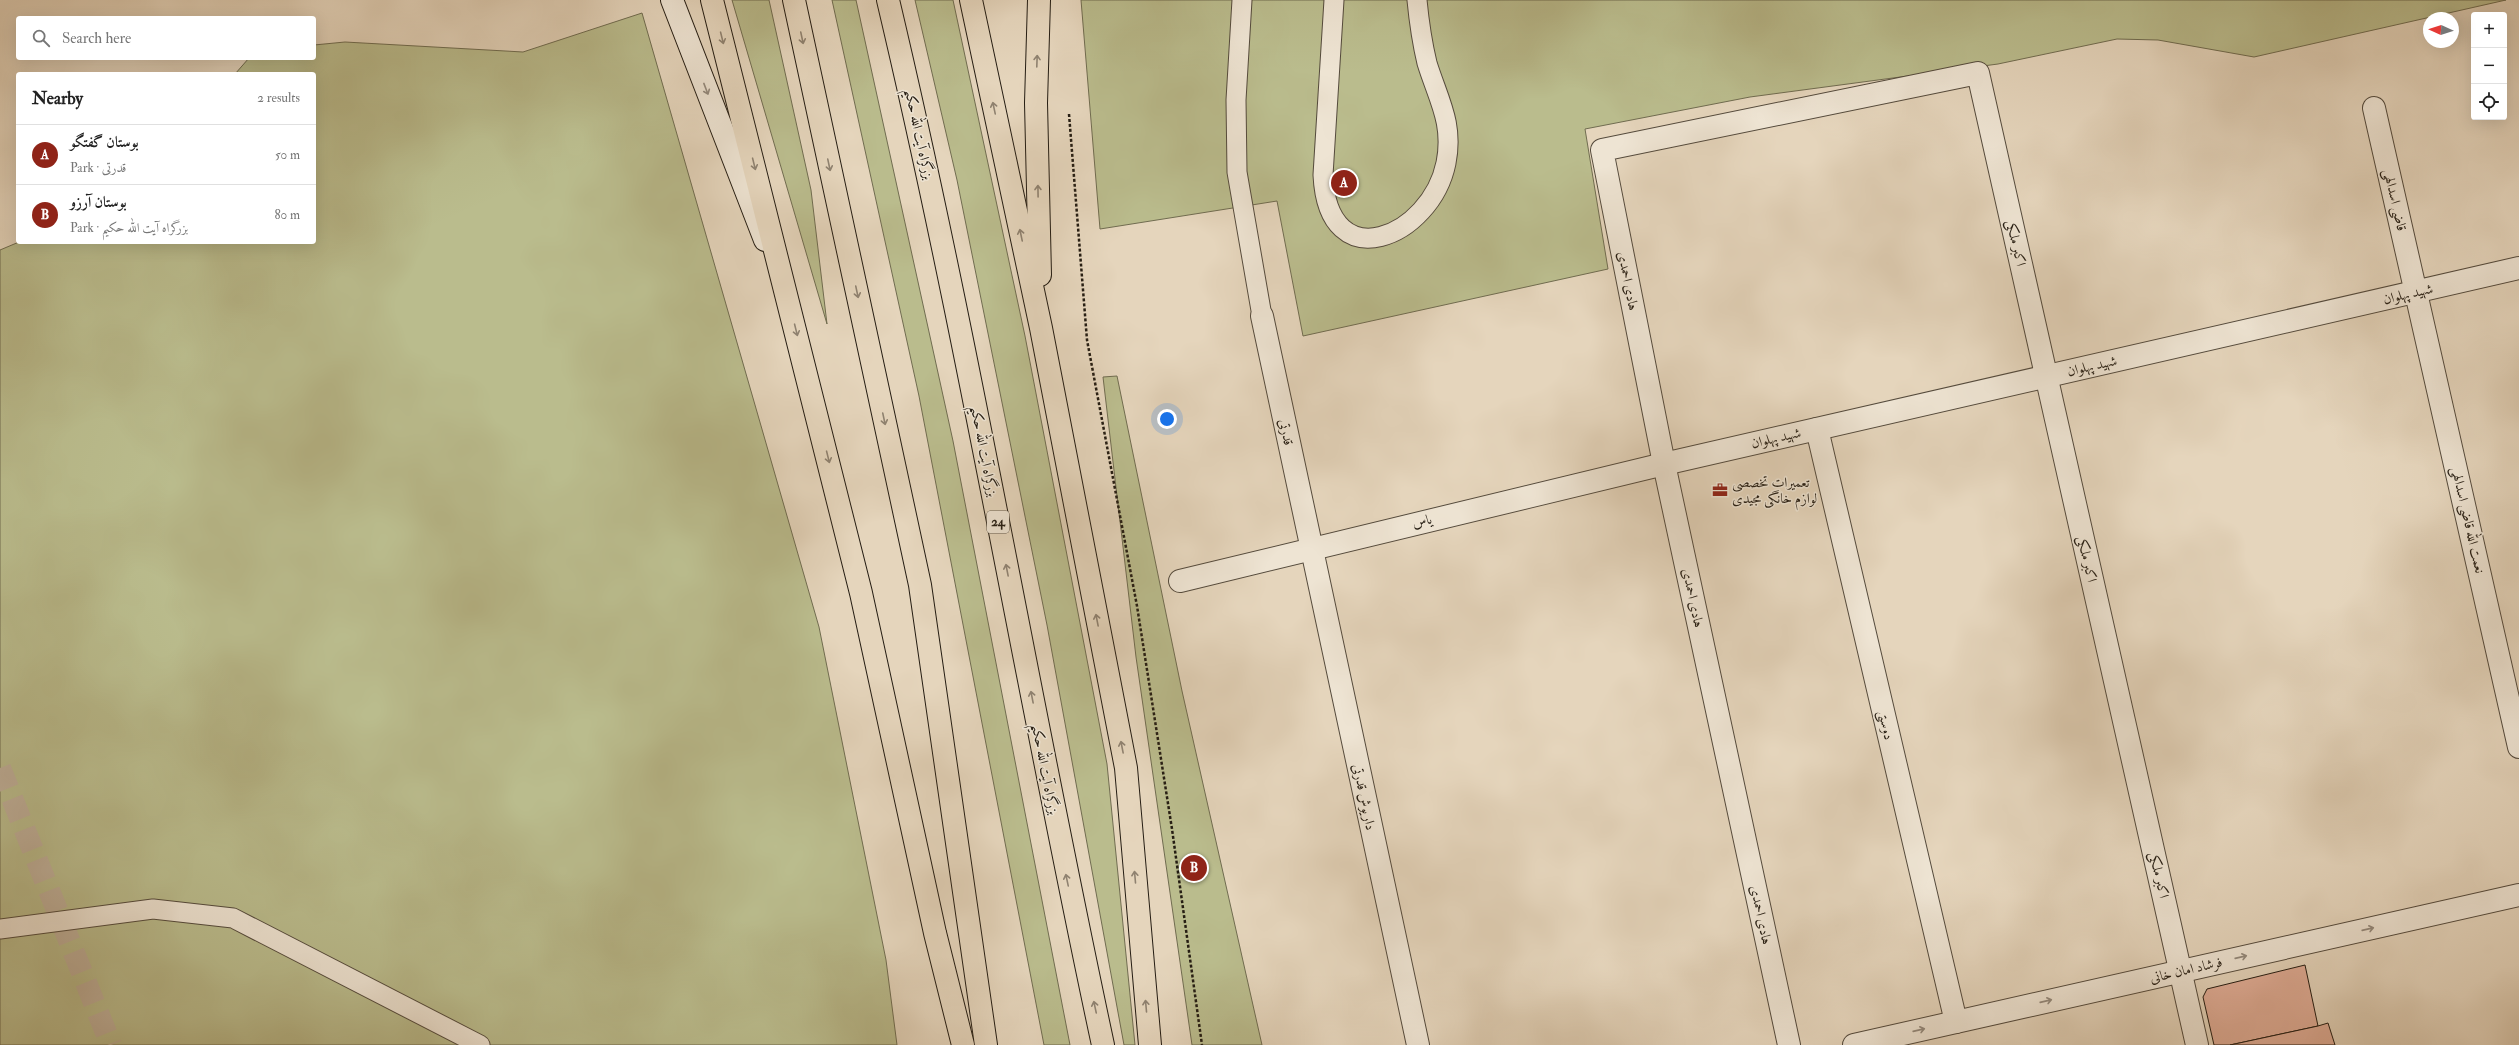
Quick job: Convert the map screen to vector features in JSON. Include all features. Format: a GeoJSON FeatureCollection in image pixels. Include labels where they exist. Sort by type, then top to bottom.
{"type":"FeatureCollection","features":[{"type":"Feature","properties":{"kind":"highway"},"geometry":{"type":"LineString","coordinates":[[712,0],[791,308],[861,593],[936,934],[963,1045]]}},
{"type":"Feature","properties":{"kind":"highway"},"geometry":{"type":"LineString","coordinates":[[794,0],[920,585],[986,1045]]}},
{"type":"Feature","properties":{"kind":"highway","name":"بزرگراه آیت الله حکیم"},"geometry":{"type":"LineString","coordinates":[[888,0],[958,318],[1062,855],[1103,1045]]}},
{"type":"Feature","properties":{"kind":"highway"},"geometry":{"type":"LineString","coordinates":[[971,0],[1041,328],[1126,768],[1150,1045]]}},
{"type":"Feature","properties":{"kind":"highway"},"geometry":{"type":"LineString","coordinates":[[1039,0],[1036,103],[1041,328]]}},
{"type":"Feature","properties":{"kind":"street"},"geometry":{"type":"LineString","coordinates":[[672,0],[791,308]]}},
{"type":"Feature","properties":{"kind":"street","name":"هادی احمدی"},"geometry":{"type":"LineString","coordinates":[[1789,1045],[1664,464],[1602,150],[1978,73]]}},
{"type":"Feature","properties":{"kind":"street","name":"اکبر ملکی"},"geometry":{"type":"LineString","coordinates":[[1978,73],[2197,1045]]}},
{"type":"Feature","properties":{"kind":"street","name":"قاضی اسدالهی"},"geometry":{"type":"LineString","coordinates":[[2374,108],[2416,292]]}},
{"type":"Feature","properties":{"kind":"street","name":"شهید پهلوان"},"geometry":{"type":"LineString","coordinates":[[1664,464],[2519,268]]}},
{"type":"Feature","properties":{"kind":"street","name":"نعمت الله قاضی اسدالهی"},"geometry":{"type":"LineString","coordinates":[[2416,292],[2519,747]]}},
{"type":"Feature","properties":{"kind":"street","name":"قدرتی"},"geometry":{"type":"LineString","coordinates":[[1262,316],[1310,548]]}},
{"type":"Feature","properties":{"kind":"street","name":"دوستی"},"geometry":{"type":"LineString","coordinates":[[1817,429],[1956,1022]]}},
{"type":"Feature","properties":{"kind":"street","name":"یاس"},"geometry":{"type":"LineString","coordinates":[[1180,581],[1310,548],[1664,464]]}},
{"type":"Feature","properties":{"kind":"street","name":"داریوش قدرتی"},"geometry":{"type":"LineString","coordinates":[[1310,548],[1418,1045]]}},
{"type":"Feature","properties":{"kind":"street","name":"فرشاد امان خانی"},"geometry":{"type":"LineString","coordinates":[[1854,1045],[2519,895]]}},
{"type":"Feature","properties":{"kind":"lane"},"geometry":{"type":"LineString","coordinates":[[1242,0],[1236,100],[1237,172],[1262,316]]}},
{"type":"Feature","properties":{"kind":"lane"},"geometry":{"type":"LineString","coordinates":[[1334,0],[1324,163],[1324,195],[1336,222],[1350,235],[1366,239],[1389,235],[1407,224],[1439,188],[1446,162],[1448,131],[1441,97],[1428,63],[1417,0]]}},
{"type":"Feature","properties":{"kind":"lane"},"geometry":{"type":"LineString","coordinates":[[0,929],[153,909],[233,918],[480,1045]]}},
{"type":"Feature","properties":{"kind":"path"},"geometry":{"type":"LineString","coordinates":[[1069,113],[1089,355],[1105,429],[1138,614],[1172,829],[1202,1045]]}},
{"type":"Feature","properties":{"kind":"green space"},"geometry":{"type":"Polygon","coordinates":[[[732,0],[769,0],[811,190],[827,324],[732,0]]]}},
{"type":"Feature","properties":{"kind":"green space"},"geometry":{"type":"Polygon","coordinates":[[[832,0],[856,0],[953,441],[1070,1045],[1044,1045],[919,396],[832,0]]]}},
{"type":"Feature","properties":{"kind":"green space"},"geometry":{"type":"Polygon","coordinates":[[[915,0],[953,0],[1025,336],[1107,764],[1135,1045],[1124,1045],[1047,625],[957,180],[915,0]]]}},
{"type":"Feature","properties":{"kind":"green space"},"geometry":{"type":"Polygon","coordinates":[[[1081,0],[2506,0],[2453,12],[2423,12],[2423,19],[2254,57],[2158,40],[2117,39],[1998,64],[1750,97],[1585,129],[1608,269],[1303,336],[1277,201],[1100,229],[1081,0]]]}},
{"type":"Feature","properties":{"kind":"green space"},"geometry":{"type":"Polygon","coordinates":[[[642,13],[819,627],[886,960],[897,1045],[0,1045],[0,250],[16,243],[316,244],[316,72],[237,72],[247,60],[316,60],[316,45],[345,42],[523,52],[642,13]]]}},
{"type":"Feature","properties":{"kind":"green space"},"geometry":{"type":"Polygon","coordinates":[[[1117,376],[1182,691],[1262,1045],[1192,1045],[1136,657],[1103,377],[1117,376]]]}},
{"type":"Feature","properties":{"kind":"building"},"geometry":{"type":"Polygon","coordinates":[[[2305,965],[2318,1026],[2230,1045],[2214,1045],[2203,997],[2207,989],[2305,965]]]}},
{"type":"Feature","properties":{"kind":"building"},"geometry":{"type":"Polygon","coordinates":[[[2328,1023],[2335,1045],[2230,1045],[2318,1026],[2328,1023]]]}},
{"type":"Feature","properties":{"kind":"tunnel"},"geometry":{"type":"LineString","coordinates":[[0,768],[111,1045]]}},
{"type":"Feature","properties":{"kind":"place","name":"بوستان گفتگو"},"geometry":{"type":"Point","coordinates":[1344,183]}},
{"type":"Feature","properties":{"kind":"place","name":"تعمیرات تخصصی لوازم خانگی مجیدی"},"geometry":{"type":"Point","coordinates":[1720,490]}},
{"type":"Feature","properties":{"kind":"place","name":"بوستان آرزو"},"geometry":{"type":"Point","coordinates":[1194,868]}}]}
